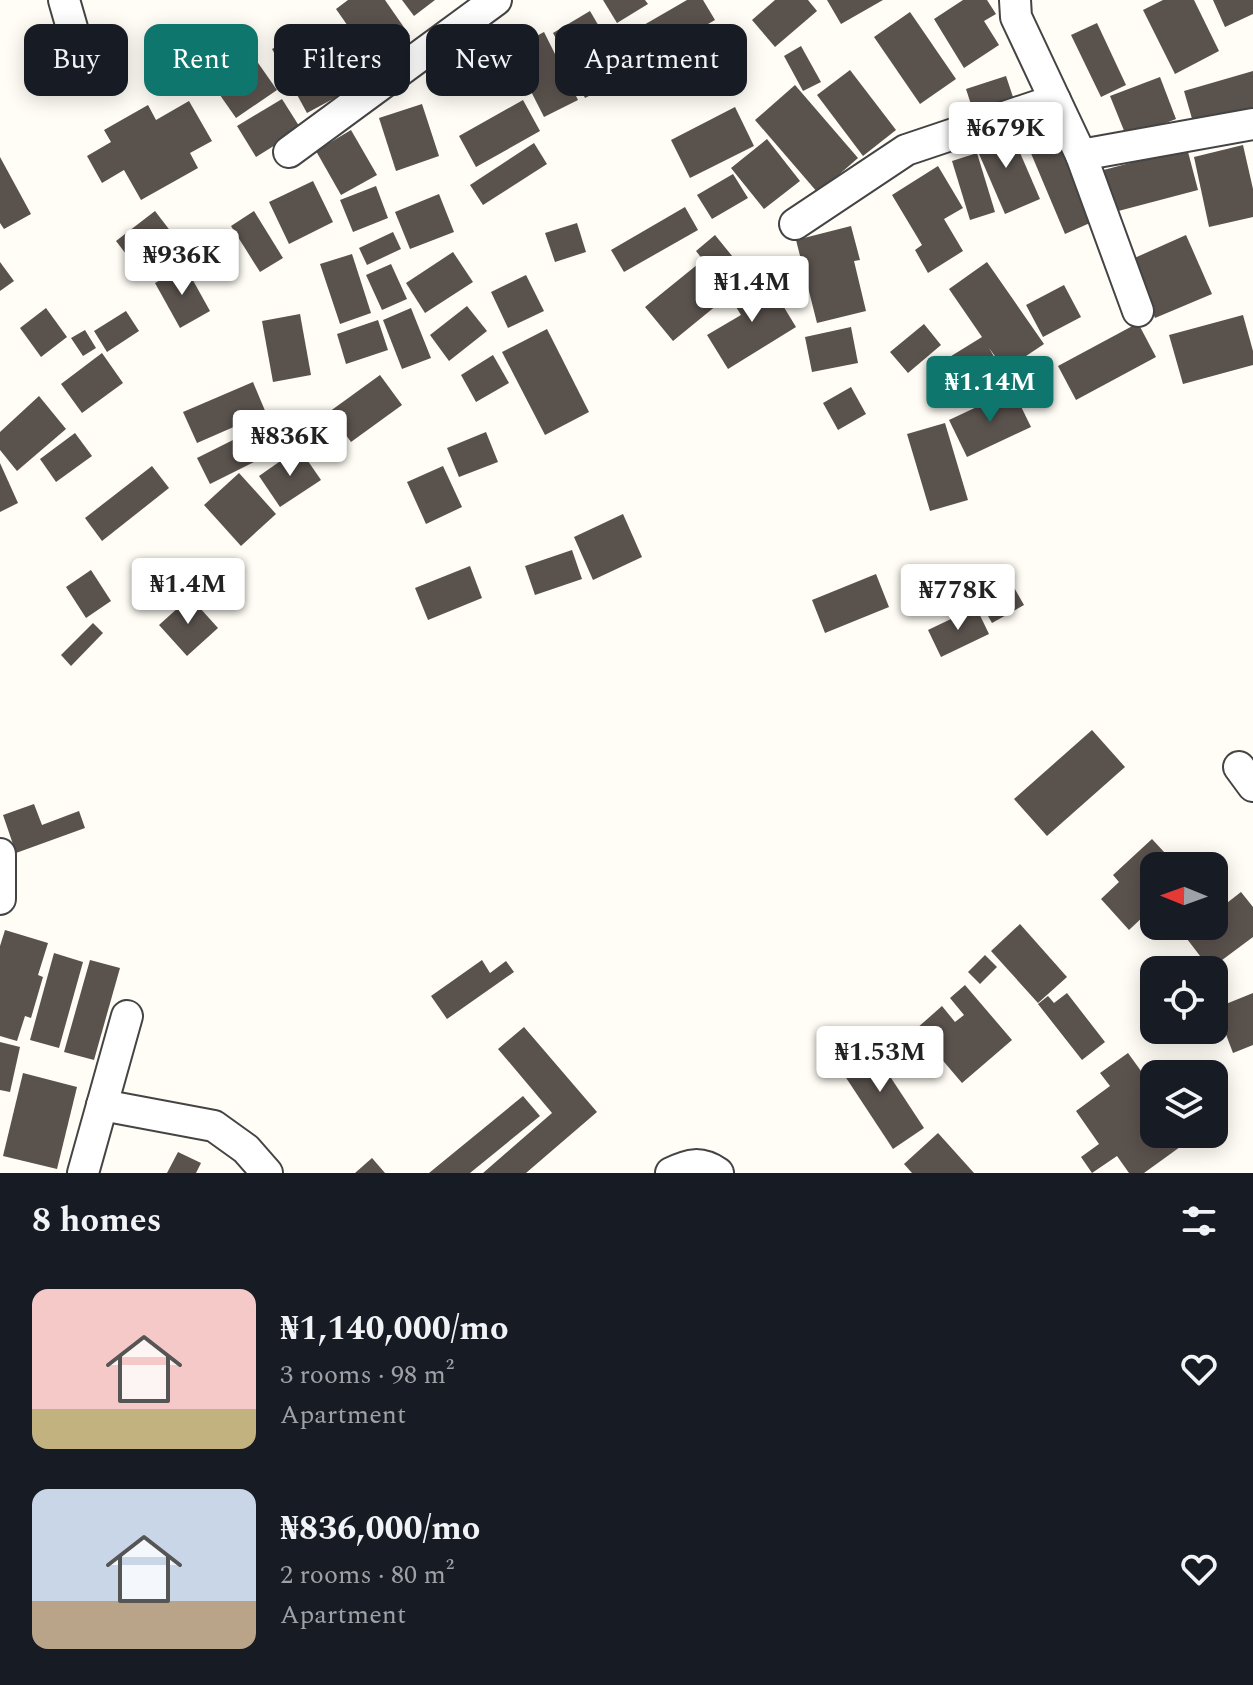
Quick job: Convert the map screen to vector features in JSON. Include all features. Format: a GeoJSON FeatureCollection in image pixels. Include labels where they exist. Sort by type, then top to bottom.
{"type":"FeatureCollection","features":[{"type":"Feature","properties":{"kind":"street"},"geometry":{"type":"LineString","coordinates":[[64,0],[71,24]]}},
{"type":"Feature","properties":{"kind":"street"},"geometry":{"type":"LineString","coordinates":[[289,152],[496,0]]}},
{"type":"Feature","properties":{"kind":"street"},"geometry":{"type":"LineString","coordinates":[[1015,0],[1016,17],[1081,155],[1138,311]]}},
{"type":"Feature","properties":{"kind":"street"},"geometry":{"type":"LineString","coordinates":[[795,224],[906,150],[1055,100]]}},
{"type":"Feature","properties":{"kind":"street"},"geometry":{"type":"LineString","coordinates":[[1081,155],[1253,124]]}},
{"type":"Feature","properties":{"kind":"street"},"geometry":{"type":"LineString","coordinates":[[0,854],[0,899]]}},
{"type":"Feature","properties":{"kind":"street"},"geometry":{"type":"LineString","coordinates":[[83,1173],[127,1016]]}},
{"type":"Feature","properties":{"kind":"street"},"geometry":{"type":"LineString","coordinates":[[102,1105],[214,1126],[246,1149],[267,1173]]}},
{"type":"Feature","properties":{"kind":"street"},"geometry":{"type":"LineString","coordinates":[[671,1173],[688,1165],[707,1165],[718,1173]]}},
{"type":"Feature","properties":{"kind":"building"},"geometry":{"type":"Polygon","coordinates":[[[348,0],[385,0],[402,24],[346,24],[336,9],[348,0]]]}},
{"type":"Feature","properties":{"kind":"building"},"geometry":{"type":"Polygon","coordinates":[[[402,0],[435,0],[414,16],[402,0]]]}},
{"type":"Feature","properties":{"kind":"building"},"geometry":{"type":"Polygon","coordinates":[[[603,0],[645,0],[648,4],[617,23],[603,0]]]}},
{"type":"Feature","properties":{"kind":"building"},"geometry":{"type":"Polygon","coordinates":[[[687,0],[703,0],[715,20],[708,24],[646,24],[687,0]]]}},
{"type":"Feature","properties":{"kind":"building"},"geometry":{"type":"Polygon","coordinates":[[[775,0],[808,0],[817,11],[775,47],[752,20],[775,0]]]}},
{"type":"Feature","properties":{"kind":"building"},"geometry":{"type":"Polygon","coordinates":[[[827,0],[883,0],[841,24],[827,0]]]}},
{"type":"Feature","properties":{"kind":"building"},"geometry":{"type":"Polygon","coordinates":[[[963,0],[987,0],[996,14],[984,21],[999,45],[964,68],[934,19],[963,0]]]}},
{"type":"Feature","properties":{"kind":"building"},"geometry":{"type":"Polygon","coordinates":[[[1163,0],[1194,0],[1219,51],[1175,74],[1143,10],[1163,0]]]}},
{"type":"Feature","properties":{"kind":"building"},"geometry":{"type":"Polygon","coordinates":[[[1213,0],[1253,0],[1253,14],[1225,27],[1213,0]]]}},
{"type":"Feature","properties":{"kind":"building"},"geometry":{"type":"Polygon","coordinates":[[[590,11],[598,24],[568,24],[590,11]]]}},
{"type":"Feature","properties":{"kind":"building"},"geometry":{"type":"Polygon","coordinates":[[[910,12],[956,79],[920,104],[874,37],[910,12]]]}},
{"type":"Feature","properties":{"kind":"building"},"geometry":{"type":"Polygon","coordinates":[[[1097,23],[1126,85],[1101,97],[1071,35],[1097,23]]]}},
{"type":"Feature","properties":{"kind":"building"},"geometry":{"type":"Polygon","coordinates":[[[544,32],[555,54],[555,96],[576,96],[578,100],[544,117],[533,96],[539,96],[539,35],[544,32]]]}},
{"type":"Feature","properties":{"kind":"building"},"geometry":{"type":"Polygon","coordinates":[[[801,46],[821,82],[803,91],[784,56],[801,46]]]}},
{"type":"Feature","properties":{"kind":"building"},"geometry":{"type":"Polygon","coordinates":[[[258,63],[274,86],[274,92],[236,118],[221,96],[258,96],[258,63]]]}},
{"type":"Feature","properties":{"kind":"building"},"geometry":{"type":"Polygon","coordinates":[[[850,70],[896,130],[863,156],[817,95],[850,70]]]}},
{"type":"Feature","properties":{"kind":"building"},"geometry":{"type":"Polygon","coordinates":[[[1253,71],[1253,112],[1195,129],[1184,91],[1253,71]]]}},
{"type":"Feature","properties":{"kind":"building"},"geometry":{"type":"Polygon","coordinates":[[[1006,76],[1016,106],[976,120],[966,89],[1006,76]]]}},
{"type":"Feature","properties":{"kind":"building"},"geometry":{"type":"Polygon","coordinates":[[[1160,77],[1176,119],[1127,138],[1110,96],[1160,77]]]}},
{"type":"Feature","properties":{"kind":"building"},"geometry":{"type":"Polygon","coordinates":[[[795,85],[858,158],[818,193],[755,120],[795,85]]]}},
{"type":"Feature","properties":{"kind":"building"},"geometry":{"type":"Polygon","coordinates":[[[298,96],[338,96],[307,113],[298,96]]]}},
{"type":"Feature","properties":{"kind":"building"},"geometry":{"type":"Polygon","coordinates":[[[282,99],[301,129],[256,157],[237,126],[282,99]]]}},
{"type":"Feature","properties":{"kind":"building"},"geometry":{"type":"Polygon","coordinates":[[[523,100],[540,131],[476,167],[459,136],[523,100]]]}},
{"type":"Feature","properties":{"kind":"building"},"geometry":{"type":"Polygon","coordinates":[[[189,101],[212,141],[190,153],[198,168],[141,200],[124,170],[102,183],[87,156],[111,142],[104,130],[148,105],[156,120],[189,101]]]}},
{"type":"Feature","properties":{"kind":"building"},"geometry":{"type":"Polygon","coordinates":[[[422,104],[439,156],[396,171],[379,118],[422,104]]]}},
{"type":"Feature","properties":{"kind":"building"},"geometry":{"type":"Polygon","coordinates":[[[735,107],[754,146],[690,178],[671,140],[735,107]]]}},
{"type":"Feature","properties":{"kind":"building"},"geometry":{"type":"Polygon","coordinates":[[[1056,117],[1099,219],[1065,234],[1022,132],[1056,117]]]}},
{"type":"Feature","properties":{"kind":"building"},"geometry":{"type":"Polygon","coordinates":[[[1008,125],[1040,199],[1005,214],[973,140],[1008,125]]]}},
{"type":"Feature","properties":{"kind":"building"},"geometry":{"type":"Polygon","coordinates":[[[351,130],[377,175],[341,195],[316,151],[351,130]]]}},
{"type":"Feature","properties":{"kind":"building"},"geometry":{"type":"Polygon","coordinates":[[[767,139],[800,181],[764,209],[731,168],[767,139]]]}},
{"type":"Feature","properties":{"kind":"building"},"geometry":{"type":"Polygon","coordinates":[[[534,143],[547,164],[483,205],[470,185],[534,143]]]}},
{"type":"Feature","properties":{"kind":"building"},"geometry":{"type":"Polygon","coordinates":[[[1243,145],[1253,189],[1253,217],[1209,227],[1194,157],[1243,145]]]}},
{"type":"Feature","properties":{"kind":"building"},"geometry":{"type":"Polygon","coordinates":[[[1187,148],[1198,190],[1107,214],[1096,172],[1187,148]]]}},
{"type":"Feature","properties":{"kind":"building"},"geometry":{"type":"Polygon","coordinates":[[[977,153],[995,212],[970,220],[952,161],[977,153]]]}},
{"type":"Feature","properties":{"kind":"building"},"geometry":{"type":"Polygon","coordinates":[[[0,157],[31,214],[4,229],[0,223],[0,157]]]}},
{"type":"Feature","properties":{"kind":"building"},"geometry":{"type":"Polygon","coordinates":[[[938,166],[963,208],[944,219],[963,251],[928,273],[915,250],[922,245],[892,195],[938,166]]]}},
{"type":"Feature","properties":{"kind":"building"},"geometry":{"type":"Polygon","coordinates":[[[733,174],[748,198],[712,219],[697,195],[733,174]]]}},
{"type":"Feature","properties":{"kind":"building"},"geometry":{"type":"Polygon","coordinates":[[[313,181],[333,222],[289,244],[269,202],[313,181]]]}},
{"type":"Feature","properties":{"kind":"building"},"geometry":{"type":"Polygon","coordinates":[[[376,186],[388,218],[353,232],[340,200],[376,186]]]}},
{"type":"Feature","properties":{"kind":"building"},"geometry":{"type":"Polygon","coordinates":[[[439,194],[454,232],[410,249],[395,212],[439,194]]]}},
{"type":"Feature","properties":{"kind":"building"},"geometry":{"type":"Polygon","coordinates":[[[685,207],[698,230],[624,272],[611,250],[685,207]]]}},
{"type":"Feature","properties":{"kind":"building"},"geometry":{"type":"Polygon","coordinates":[[[155,211],[178,241],[139,271],[116,241],[155,211]]]}},
{"type":"Feature","properties":{"kind":"building"},"geometry":{"type":"Polygon","coordinates":[[[254,211],[283,258],[260,272],[231,226],[254,211]]]}},
{"type":"Feature","properties":{"kind":"building"},"geometry":{"type":"Polygon","coordinates":[[[577,223],[586,252],[555,262],[545,233],[577,223]]]}},
{"type":"Feature","properties":{"kind":"building"},"geometry":{"type":"Polygon","coordinates":[[[851,226],[860,260],[854,261],[866,311],[817,323],[796,240],[851,226]]]}},
{"type":"Feature","properties":{"kind":"building"},"geometry":{"type":"Polygon","coordinates":[[[393,232],[401,249],[367,265],[359,248],[393,232]]]}},
{"type":"Feature","properties":{"kind":"building"},"geometry":{"type":"Polygon","coordinates":[[[715,235],[750,278],[673,341],[645,307],[703,260],[696,251],[715,235]]]}},
{"type":"Feature","properties":{"kind":"building"},"geometry":{"type":"Polygon","coordinates":[[[1186,235],[1212,294],[1155,318],[1130,260],[1186,235]]]}},
{"type":"Feature","properties":{"kind":"building"},"geometry":{"type":"Polygon","coordinates":[[[453,252],[473,282],[425,313],[406,283],[453,252]]]}},
{"type":"Feature","properties":{"kind":"building"},"geometry":{"type":"Polygon","coordinates":[[[352,254],[371,313],[340,324],[320,264],[352,254]]]}},
{"type":"Feature","properties":{"kind":"building"},"geometry":{"type":"Polygon","coordinates":[[[0,262],[14,281],[0,291],[0,262]]]}},
{"type":"Feature","properties":{"kind":"building"},"geometry":{"type":"Polygon","coordinates":[[[987,262],[1044,344],[1005,370],[989,348],[1006,377],[972,397],[948,358],[982,337],[949,289],[987,262]]]}},
{"type":"Feature","properties":{"kind":"building"},"geometry":{"type":"Polygon","coordinates":[[[391,264],[407,299],[382,310],[366,275],[391,264]]]}},
{"type":"Feature","properties":{"kind":"building"},"geometry":{"type":"Polygon","coordinates":[[[185,266],[210,311],[180,328],[155,283],[185,266]]]}},
{"type":"Feature","properties":{"kind":"building"},"geometry":{"type":"Polygon","coordinates":[[[526,275],[544,311],[508,328],[491,292],[526,275]]]}},
{"type":"Feature","properties":{"kind":"building"},"geometry":{"type":"Polygon","coordinates":[[[765,276],[796,327],[728,369],[707,335],[741,315],[730,297],[765,276]]]}},
{"type":"Feature","properties":{"kind":"building"},"geometry":{"type":"Polygon","coordinates":[[[1064,285],[1081,317],[1043,337],[1026,305],[1064,285]]]}},
{"type":"Feature","properties":{"kind":"building"},"geometry":{"type":"Polygon","coordinates":[[[467,306],[487,331],[449,361],[430,335],[467,306]]]}},
{"type":"Feature","properties":{"kind":"building"},"geometry":{"type":"Polygon","coordinates":[[[46,308],[67,337],[41,357],[20,328],[46,308]]]}},
{"type":"Feature","properties":{"kind":"building"},"geometry":{"type":"Polygon","coordinates":[[[411,308],[431,358],[402,369],[383,320],[411,308]]]}},
{"type":"Feature","properties":{"kind":"building"},"geometry":{"type":"Polygon","coordinates":[[[126,311],[139,331],[107,352],[94,331],[126,311]]]}},
{"type":"Feature","properties":{"kind":"building"},"geometry":{"type":"Polygon","coordinates":[[[300,314],[311,375],[273,382],[262,321],[300,314]]]}},
{"type":"Feature","properties":{"kind":"building"},"geometry":{"type":"Polygon","coordinates":[[[1243,315],[1253,351],[1253,365],[1183,384],[1169,335],[1243,315]]]}},
{"type":"Feature","properties":{"kind":"building"},"geometry":{"type":"Polygon","coordinates":[[[378,320],[388,350],[346,364],[337,334],[378,320]]]}},
{"type":"Feature","properties":{"kind":"building"},"geometry":{"type":"Polygon","coordinates":[[[1138,323],[1156,357],[1076,400],[1058,366],[1138,323]]]}},
{"type":"Feature","properties":{"kind":"building"},"geometry":{"type":"Polygon","coordinates":[[[924,324],[941,345],[908,373],[890,352],[924,324]]]}},
{"type":"Feature","properties":{"kind":"building"},"geometry":{"type":"Polygon","coordinates":[[[851,327],[858,363],[812,372],[805,337],[851,327]]]}},
{"type":"Feature","properties":{"kind":"building"},"geometry":{"type":"Polygon","coordinates":[[[547,329],[589,412],[545,435],[502,352],[547,329]]]}},
{"type":"Feature","properties":{"kind":"building"},"geometry":{"type":"Polygon","coordinates":[[[85,330],[96,348],[83,356],[71,338],[85,330]]]}},
{"type":"Feature","properties":{"kind":"building"},"geometry":{"type":"Polygon","coordinates":[[[102,353],[123,383],[82,413],[61,384],[102,353]]]}},
{"type":"Feature","properties":{"kind":"building"},"geometry":{"type":"Polygon","coordinates":[[[493,355],[509,383],[476,402],[461,375],[493,355]]]}},
{"type":"Feature","properties":{"kind":"building"},"geometry":{"type":"Polygon","coordinates":[[[380,375],[402,405],[351,442],[329,412],[380,375]]]}},
{"type":"Feature","properties":{"kind":"building"},"geometry":{"type":"Polygon","coordinates":[[[253,382],[266,413],[197,443],[183,412],[253,382]]]}},
{"type":"Feature","properties":{"kind":"building"},"geometry":{"type":"Polygon","coordinates":[[[851,387],[866,414],[838,430],[823,403],[851,387]]]}},
{"type":"Feature","properties":{"kind":"building"},"geometry":{"type":"Polygon","coordinates":[[[1013,390],[1031,427],[967,457],[949,420],[1013,390]]]}},
{"type":"Feature","properties":{"kind":"building"},"geometry":{"type":"Polygon","coordinates":[[[39,396],[66,429],[17,471],[0,450],[0,432],[39,396]]]}},
{"type":"Feature","properties":{"kind":"building"},"geometry":{"type":"Polygon","coordinates":[[[945,423],[968,500],[930,511],[907,434],[945,423]]]}},
{"type":"Feature","properties":{"kind":"building"},"geometry":{"type":"Polygon","coordinates":[[[255,429],[268,455],[210,484],[197,458],[255,429]]]}},
{"type":"Feature","properties":{"kind":"building"},"geometry":{"type":"Polygon","coordinates":[[[486,432],[498,462],[459,477],[447,448],[486,432]]]}},
{"type":"Feature","properties":{"kind":"building"},"geometry":{"type":"Polygon","coordinates":[[[75,433],[92,456],[56,482],[40,459],[75,433]]]}},
{"type":"Feature","properties":{"kind":"building"},"geometry":{"type":"Polygon","coordinates":[[[299,448],[321,480],[280,507],[259,476],[299,448]]]}},
{"type":"Feature","properties":{"kind":"building"},"geometry":{"type":"Polygon","coordinates":[[[0,463],[18,503],[0,512],[0,463]]]}},
{"type":"Feature","properties":{"kind":"building"},"geometry":{"type":"Polygon","coordinates":[[[152,466],[169,488],[102,541],[85,518],[152,466]]]}},
{"type":"Feature","properties":{"kind":"building"},"geometry":{"type":"Polygon","coordinates":[[[443,466],[462,507],[426,524],[407,482],[443,466]]]}},
{"type":"Feature","properties":{"kind":"building"},"geometry":{"type":"Polygon","coordinates":[[[239,473],[276,514],[241,546],[204,505],[239,473]]]}},
{"type":"Feature","properties":{"kind":"building"},"geometry":{"type":"Polygon","coordinates":[[[623,514],[642,557],[593,580],[574,537],[623,514]]]}},
{"type":"Feature","properties":{"kind":"building"},"geometry":{"type":"Polygon","coordinates":[[[572,550],[582,579],[535,595],[525,566],[572,550]]]}},
{"type":"Feature","properties":{"kind":"building"},"geometry":{"type":"Polygon","coordinates":[[[470,566],[482,598],[428,620],[415,588],[470,566]]]}},
{"type":"Feature","properties":{"kind":"building"},"geometry":{"type":"Polygon","coordinates":[[[91,570],[111,601],[86,618],[66,587],[91,570]]]}},
{"type":"Feature","properties":{"kind":"building"},"geometry":{"type":"Polygon","coordinates":[[[876,574],[889,607],[825,633],[812,600],[876,574]]]}},
{"type":"Feature","properties":{"kind":"building"},"geometry":{"type":"Polygon","coordinates":[[[1012,584],[1024,605],[992,623],[980,602],[1012,584]]]}},
{"type":"Feature","properties":{"kind":"building"},"geometry":{"type":"Polygon","coordinates":[[[190,597],[218,628],[187,656],[159,625],[190,597]]]}},
{"type":"Feature","properties":{"kind":"building"},"geometry":{"type":"Polygon","coordinates":[[[976,607],[989,634],[941,657],[928,630],[976,607]]]}},
{"type":"Feature","properties":{"kind":"building"},"geometry":{"type":"Polygon","coordinates":[[[93,623],[103,633],[71,666],[61,655],[93,623]]]}},
{"type":"Feature","properties":{"kind":"building"},"geometry":{"type":"Polygon","coordinates":[[[1092,730],[1125,767],[1047,836],[1014,799],[1092,730]]]}},
{"type":"Feature","properties":{"kind":"building"},"geometry":{"type":"Polygon","coordinates":[[[34,804],[42,825],[79,811],[85,828],[16,853],[3,815],[34,804]]]}},
{"type":"Feature","properties":{"kind":"building"},"geometry":{"type":"Polygon","coordinates":[[[1152,839],[1164,852],[1140,852],[1140,920],[1129,930],[1101,899],[1119,882],[1113,875],[1152,839]]]}},
{"type":"Feature","properties":{"kind":"building"},"geometry":{"type":"Polygon","coordinates":[[[1241,892],[1253,907],[1253,937],[1227,956],[1200,956],[1188,940],[1228,940],[1228,902],[1241,892]]]}},
{"type":"Feature","properties":{"kind":"building"},"geometry":{"type":"Polygon","coordinates":[[[1020,924],[1067,977],[1038,1003],[991,951],[1020,924]]]}},
{"type":"Feature","properties":{"kind":"building"},"geometry":{"type":"Polygon","coordinates":[[[5,930],[48,943],[38,975],[43,977],[31,1018],[25,1016],[17,1041],[0,1036],[0,946],[5,930]]]}},
{"type":"Feature","properties":{"kind":"building"},"geometry":{"type":"Polygon","coordinates":[[[54,953],[83,962],[59,1048],[30,1040],[54,953]]]}},
{"type":"Feature","properties":{"kind":"building"},"geometry":{"type":"Polygon","coordinates":[[[985,955],[997,967],[980,984],[968,972],[985,955]]]}},
{"type":"Feature","properties":{"kind":"building"},"geometry":{"type":"Polygon","coordinates":[[[90,960],[120,968],[94,1060],[64,1052],[90,960]]]}},
{"type":"Feature","properties":{"kind":"building"},"geometry":{"type":"Polygon","coordinates":[[[482,960],[490,973],[506,961],[514,972],[447,1019],[431,996],[482,960]]]}},
{"type":"Feature","properties":{"kind":"building"},"geometry":{"type":"Polygon","coordinates":[[[965,985],[1012,1040],[962,1083],[916,1029],[942,1006],[955,1022],[964,1015],[950,998],[965,985]]]}},
{"type":"Feature","properties":{"kind":"building"},"geometry":{"type":"Polygon","coordinates":[[[1067,993],[1105,1042],[1082,1060],[1038,1004],[1048,996],[1054,1003],[1067,993]]]}},
{"type":"Feature","properties":{"kind":"building"},"geometry":{"type":"Polygon","coordinates":[[[1253,993],[1253,1045],[1233,1053],[1228,1040],[1228,1003],[1253,993]]]}},
{"type":"Feature","properties":{"kind":"building"},"geometry":{"type":"Polygon","coordinates":[[[524,1027],[597,1112],[526,1173],[483,1173],[552,1113],[498,1049],[524,1027]]]}},
{"type":"Feature","properties":{"kind":"building"},"geometry":{"type":"Polygon","coordinates":[[[866,1040],[924,1128],[893,1149],[835,1061],[866,1040]]]}},
{"type":"Feature","properties":{"kind":"building"},"geometry":{"type":"Polygon","coordinates":[[[0,1042],[20,1047],[10,1092],[0,1090],[0,1042]]]}},
{"type":"Feature","properties":{"kind":"building"},"geometry":{"type":"Polygon","coordinates":[[[1128,1053],[1140,1070],[1140,1148],[1179,1148],[1144,1173],[1129,1173],[1117,1156],[1092,1173],[1081,1157],[1099,1144],[1076,1111],[1110,1086],[1100,1073],[1128,1053]]]}},
{"type":"Feature","properties":{"kind":"building"},"geometry":{"type":"Polygon","coordinates":[[[23,1073],[77,1087],[57,1169],[3,1156],[23,1073]]]}},
{"type":"Feature","properties":{"kind":"building"},"geometry":{"type":"Polygon","coordinates":[[[523,1096],[540,1116],[470,1173],[429,1173],[523,1096]]]}},
{"type":"Feature","properties":{"kind":"building"},"geometry":{"type":"Polygon","coordinates":[[[938,1133],[974,1173],[912,1173],[904,1164],[938,1133]]]}},
{"type":"Feature","properties":{"kind":"building"},"geometry":{"type":"Polygon","coordinates":[[[178,1152],[201,1163],[196,1173],[167,1173],[178,1152]]]}},
{"type":"Feature","properties":{"kind":"building"},"geometry":{"type":"Polygon","coordinates":[[[372,1158],[385,1173],[355,1173],[372,1158]]]}}]}
